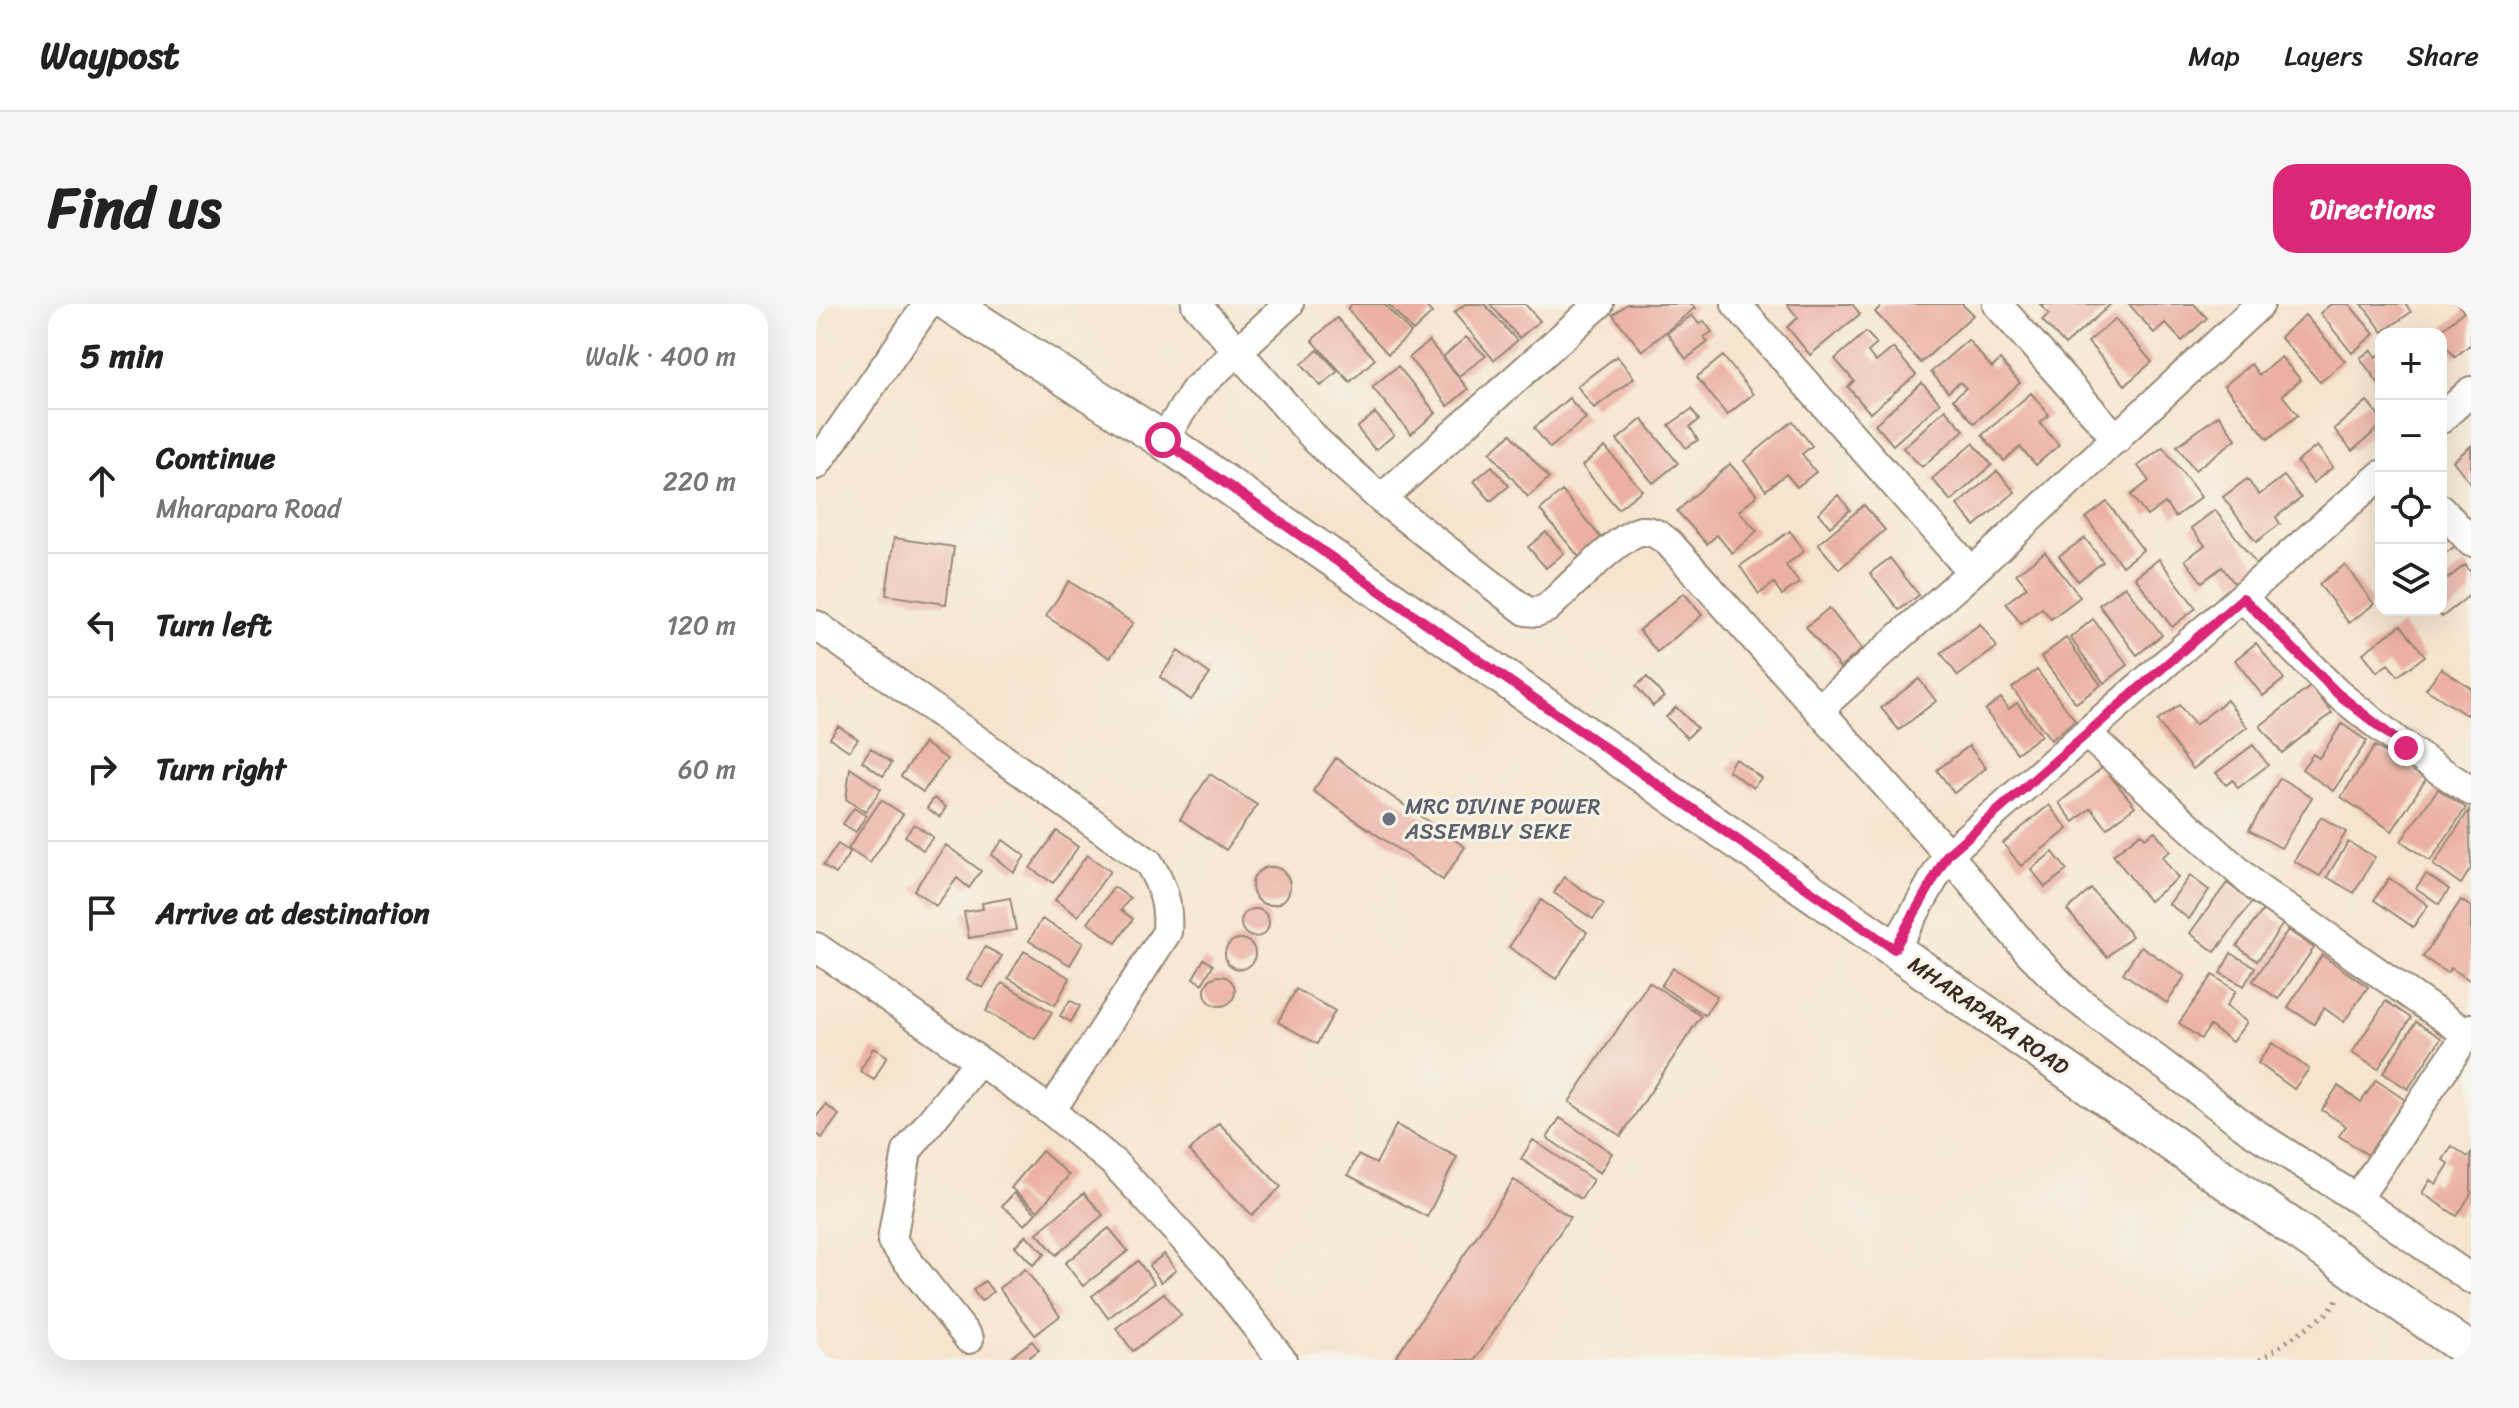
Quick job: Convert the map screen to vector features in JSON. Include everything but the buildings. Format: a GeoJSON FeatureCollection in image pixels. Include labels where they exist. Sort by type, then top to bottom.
{"type":"FeatureCollection","features":[{"type":"Feature","properties":{"kind":"main road","name":"MHARAPARA ROAD"},"geometry":{"type":"LineString","coordinates":[[950,304],[1163,440],[2471,1352]]}},
{"type":"Feature","properties":{"kind":"street"},"geometry":{"type":"LineString","coordinates":[[816,465],[928,304]]}},
{"type":"Feature","properties":{"kind":"street"},"geometry":{"type":"LineString","coordinates":[[1196,304],[1317,441],[1381,499],[1526,611],[1537,612],[1547,608],[1624,538],[1640,531],[1654,532],[1669,543],[1948,854],[2028,951],[2071,995],[2250,1130],[2357,1199],[2471,1279]]}},
{"type":"Feature","properties":{"kind":"street"},"geometry":{"type":"LineString","coordinates":[[1163,440],[1195,390],[1289,304]]}},
{"type":"Feature","properties":{"kind":"street"},"geometry":{"type":"LineString","coordinates":[[1381,499],[1599,304]]}},
{"type":"Feature","properties":{"kind":"street"},"geometry":{"type":"LineString","coordinates":[[1736,304],[1972,572]]}},
{"type":"Feature","properties":{"kind":"street"},"geometry":{"type":"LineString","coordinates":[[1997,304],[2117,439]]}},
{"type":"Feature","properties":{"kind":"street"},"geometry":{"type":"LineString","coordinates":[[1819,709],[2117,439],[2257,305]]}},
{"type":"Feature","properties":{"kind":"street"},"geometry":{"type":"LineString","coordinates":[[2447,413],[2471,391]]}},
{"type":"Feature","properties":{"kind":"street"},"geometry":{"type":"LineString","coordinates":[[1894,949],[1948,854],[2375,480]]}},
{"type":"Feature","properties":{"kind":"street"},"geometry":{"type":"LineString","coordinates":[[2447,516],[2471,542]]}},
{"type":"Feature","properties":{"kind":"street"},"geometry":{"type":"LineString","coordinates":[[2243,598],[2337,693],[2406,748],[2471,791]]}},
{"type":"Feature","properties":{"kind":"street"},"geometry":{"type":"LineString","coordinates":[[816,625],[1149,863],[1162,886],[1168,908],[1167,932],[1051,1111]]}},
{"type":"Feature","properties":{"kind":"street"},"geometry":{"type":"LineString","coordinates":[[2087,734],[2257,888],[2469,1031],[2357,1199]]}},
{"type":"Feature","properties":{"kind":"street"},"geometry":{"type":"LineString","coordinates":[[816,947],[1051,1111],[1124,1174],[1210,1267],[1282,1360]]}},
{"type":"Feature","properties":{"kind":"street"},"geometry":{"type":"LineString","coordinates":[[969,1339],[892,1241],[907,1151],[979,1061]]}},
{"type":"Feature","properties":{"kind":"path"},"geometry":{"type":"LineString","coordinates":[[2260,1360],[2326,1314],[2358,1271]]}},
{"type":"Feature","properties":{"kind":"place","name":"MRC DIVINE POWER ASSEMBLY SEKE"},"geometry":{"type":"Point","coordinates":[1389,819]}},
{"type":"Feature","properties":{"kind":"route"},"geometry":{"type":"LineString","coordinates":[[1163,440],[1894,949],[1948,854],[2243,598],[2337,693],[2406,748]]}}]}
